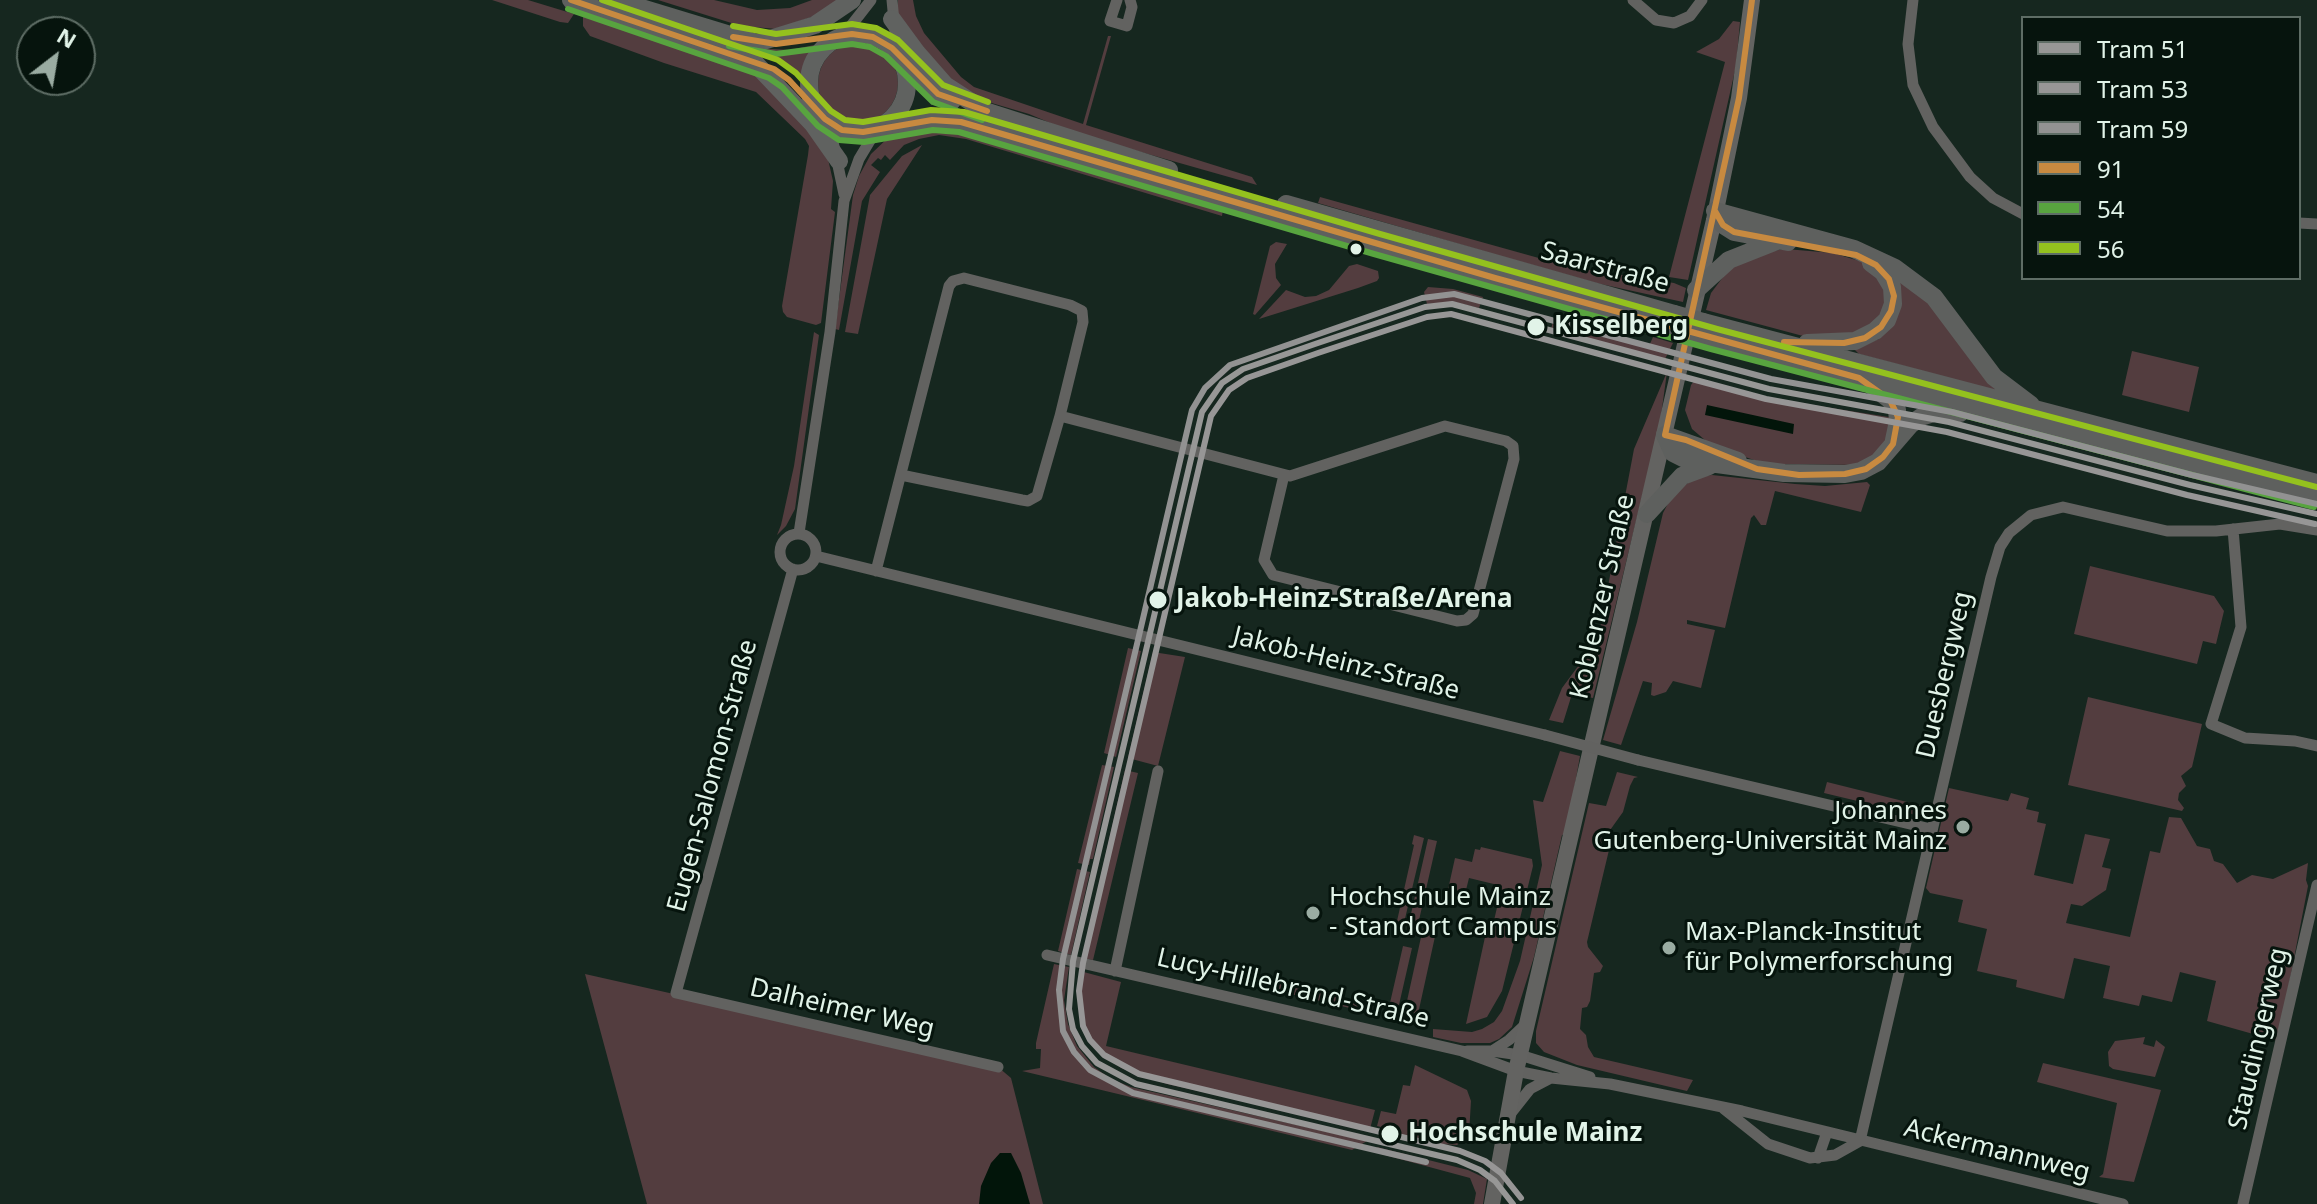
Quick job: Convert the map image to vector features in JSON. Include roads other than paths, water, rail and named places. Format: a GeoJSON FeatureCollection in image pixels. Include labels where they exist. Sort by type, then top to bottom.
{"type":"FeatureCollection","features":[{"type":"Feature","properties":{"kind":"highway"},"geometry":{"type":"LineString","coordinates":[[615,0],[755,52]]}},
{"type":"Feature","properties":{"kind":"highway"},"geometry":{"type":"LineString","coordinates":[[576,2],[647,27],[755,52]]}},
{"type":"Feature","properties":{"kind":"highway","name":"Saarstraße"},"geometry":{"type":"LineString","coordinates":[[985,111],[1185,175],[1859,378],[2317,497]]}},
{"type":"Feature","properties":{"kind":"highway","name":"Saarstraße"},"geometry":{"type":"LineString","coordinates":[[878,129],[932,120],[961,122],[1392,249],[1672,320]]}},
{"type":"Feature","properties":{"kind":"highway"},"geometry":{"type":"LineString","coordinates":[[1715,211],[1723,225],[1734,232],[1840,251],[1876,265],[1889,279],[1893,304],[1881,327],[1855,341],[1772,341]]}},
{"type":"Feature","properties":{"kind":"highway"},"geometry":{"type":"LineString","coordinates":[[1715,211],[1854,249],[1903,273],[1934,297],[1994,377],[2044,413]]}},
{"type":"Feature","properties":{"kind":"highway"},"geometry":{"type":"LineString","coordinates":[[1696,290],[1729,260],[1780,240]]}},
{"type":"Feature","properties":{"kind":"highway","name":"Saarstraße"},"geometry":{"type":"LineString","coordinates":[[1702,329],[1772,341],[2317,483]]}},
{"type":"Feature","properties":{"kind":"highway"},"geometry":{"type":"LineString","coordinates":[[1859,378],[1896,407],[1898,421],[1893,444]]}},
{"type":"Feature","properties":{"kind":"highway"},"geometry":{"type":"LineString","coordinates":[[1665,435],[1675,455],[1712,465],[1810,475],[1857,473],[1878,462],[1910,425],[1926,414],[1995,414]]}},
{"type":"Feature","properties":{"kind":"highway"},"geometry":{"type":"LineString","coordinates":[[1665,435],[1686,440],[1757,469]]}},
{"type":"Feature","properties":{"kind":"highway"},"geometry":{"type":"LineString","coordinates":[[1647,514],[1682,476],[1712,465]]}},
{"type":"Feature","properties":{"kind":"main road"},"geometry":{"type":"LineString","coordinates":[[755,52],[815,25],[852,0]]}},
{"type":"Feature","properties":{"kind":"main road","name":"Koblenzer Straße"},"geometry":{"type":"LineString","coordinates":[[1492,1204],[1527,1022],[1715,211],[1739,98],[1752,0]]}},
{"type":"Feature","properties":{"kind":"main road"},"geometry":{"type":"LineString","coordinates":[[892,9],[917,53],[945,85],[985,111]]}},
{"type":"Feature","properties":{"kind":"main road"},"geometry":{"type":"LineString","coordinates":[[859,34],[873,37],[899,55],[907,77],[904,101],[896,115],[878,129],[849,131],[830,123],[782,74],[755,52],[776,44],[859,34]]}},
{"type":"Feature","properties":{"kind":"main road"},"geometry":{"type":"LineString","coordinates":[[820,113],[810,93],[811,71],[821,52],[842,36]]}},
{"type":"Feature","properties":{"kind":"main road"},"geometry":{"type":"LineString","coordinates":[[755,52],[839,161]]}},
{"type":"Feature","properties":{"kind":"main road","name":"Saarstraße"},"geometry":{"type":"LineString","coordinates":[[899,55],[938,94],[985,111]]}},
{"type":"Feature","properties":{"kind":"street"},"geometry":{"type":"LineString","coordinates":[[842,36],[871,0]]}},
{"type":"Feature","properties":{"kind":"street"},"geometry":{"type":"LineString","coordinates":[[1117,0],[1110,21],[1127,26],[1132,7],[1130,0]]}},
{"type":"Feature","properties":{"kind":"street"},"geometry":{"type":"LineString","coordinates":[[1633,0],[1656,20],[1674,23],[1690,16],[1702,0]]}},
{"type":"Feature","properties":{"kind":"street"},"geometry":{"type":"LineString","coordinates":[[1913,0],[1908,44],[1913,85],[1933,127],[1970,177],[1993,198],[2021,213]]}},
{"type":"Feature","properties":{"kind":"street"},"geometry":{"type":"LineString","coordinates":[[892,9],[899,55]]}},
{"type":"Feature","properties":{"kind":"street","name":"Eugen-Salomon-Straße"},"geometry":{"type":"LineString","coordinates":[[676,993],[793,569],[783,563],[780,547],[789,536],[799,533],[830,332],[844,201],[839,161],[820,113]]}},
{"type":"Feature","properties":{"kind":"street","name":"Eugen-Salomon-Straße"},"geometry":{"type":"LineString","coordinates":[[844,201],[859,159],[878,129]]}},
{"type":"Feature","properties":{"kind":"street"},"geometry":{"type":"LineString","coordinates":[[876,571],[949,286],[959,279],[1070,305],[1082,311],[1083,322],[1039,492],[1028,501],[901,475]]}},
{"type":"Feature","properties":{"kind":"street"},"geometry":{"type":"LineString","coordinates":[[1060,416],[1294,476],[1445,426],[1500,438],[1510,443],[1514,459],[1473,614],[1466,620],[1457,621],[1273,575],[1264,560],[1284,475]]}},
{"type":"Feature","properties":{"kind":"street","name":"Duesbergweg"},"geometry":{"type":"LineString","coordinates":[[1860,1141],[1931,829],[2000,547],[2018,523],[2040,511],[2063,507],[2167,531],[2280,524],[2317,530]]}},
{"type":"Feature","properties":{"kind":"street"},"geometry":{"type":"LineString","coordinates":[[2233,529],[2241,627],[2211,724],[2245,738],[2295,741],[2317,746]]}},
{"type":"Feature","properties":{"kind":"street"},"geometry":{"type":"LineString","coordinates":[[793,569],[809,566],[816,556],[814,543],[799,533]]}},
{"type":"Feature","properties":{"kind":"street","name":"Jakob-Heinz-Straße"},"geometry":{"type":"LineString","coordinates":[[816,556],[1638,760],[1931,829]]}},
{"type":"Feature","properties":{"kind":"street"},"geometry":{"type":"LineString","coordinates":[[1115,971],[1158,771]]}},
{"type":"Feature","properties":{"kind":"street","name":"Staudingerweg"},"geometry":{"type":"LineString","coordinates":[[2243,1204],[2317,886]]}},
{"type":"Feature","properties":{"kind":"street","name":"Lucy-Hillebrand-Straße"},"geometry":{"type":"LineString","coordinates":[[1047,955],[1518,1063]]}},
{"type":"Feature","properties":{"kind":"street","name":"Dalheimer Weg"},"geometry":{"type":"LineString","coordinates":[[676,993],[998,1067]]}},
{"type":"Feature","properties":{"kind":"street"},"geometry":{"type":"LineString","coordinates":[[1492,1051],[1527,1022]]}},
{"type":"Feature","properties":{"kind":"street","name":"Lucy-Hillebrand-Straße"},"geometry":{"type":"LineString","coordinates":[[1462,1051],[1492,1051],[1518,1063]]}},
{"type":"Feature","properties":{"kind":"street","name":"Ackermannweg"},"geometry":{"type":"LineString","coordinates":[[1518,1063],[1721,1107],[2123,1204]]}},
{"type":"Feature","properties":{"kind":"street","name":"Ackermannweg"},"geometry":{"type":"LineString","coordinates":[[1518,1063],[1551,1078],[1610,1084]]}},
{"type":"Feature","properties":{"kind":"street"},"geometry":{"type":"LineString","coordinates":[[1506,1120],[1530,1089],[1551,1078]]}},
{"type":"Feature","properties":{"kind":"street","name":"Ackermannweg"},"geometry":{"type":"LineString","coordinates":[[1721,1107],[1773,1147],[1818,1158]]}},
{"type":"Feature","properties":{"kind":"street"},"geometry":{"type":"LineString","coordinates":[[1818,1158],[1827,1132]]}},
{"type":"Feature","properties":{"kind":"street"},"geometry":{"type":"LineString","coordinates":[[1818,1158],[1844,1152],[1860,1141]]}},
{"type":"Feature","properties":{"kind":"tram line","name":"59"},"geometry":{"type":"LineString","coordinates":[[1426,1162],[1133,1093],[1090,1070],[1074,1052],[1063,1031],[1059,990],[1063,959],[1192,410],[1205,388],[1230,365],[1422,298],[1454,294],[1771,379],[1952,412],[2192,475],[2317,504]]}},
{"type":"Feature","properties":{"kind":"tram line","name":"51"},"geometry":{"type":"LineString","coordinates":[[1513,1204],[1495,1181],[1457,1160],[1136,1084],[1097,1063],[1082,1046],[1073,1029],[1069,1009],[1073,961],[1202,412],[1222,383],[1243,369],[1315,344],[1425,307],[1452,304],[1769,389],[1949,422],[2190,485],[2317,514]]}},
{"type":"Feature","properties":{"kind":"tram line","name":"53"},"geometry":{"type":"LineString","coordinates":[[1521,1198],[1501,1173],[1485,1161],[1460,1151],[1139,1074],[1104,1055],[1090,1040],[1083,1026],[1079,991],[1083,963],[1211,416],[1229,390],[1247,378],[1318,353],[1427,317],[1451,314],[1766,399],[1947,432],[2187,495],[2315,524]]}},
{"type":"Feature","properties":{"kind":"place","name":"Kisselberg"},"geometry":{"type":"Point","coordinates":[1536,327]}},
{"type":"Feature","properties":{"kind":"place","name":"Jakob-Heinz-Straße/Arena"},"geometry":{"type":"Point","coordinates":[1158,600]}},
{"type":"Feature","properties":{"kind":"place","name":"Johannes Gutenberg-Universität Mainz"},"geometry":{"type":"Point","coordinates":[1963,827]}},
{"type":"Feature","properties":{"kind":"place","name":"Hochschule Mainz - Standort Campus"},"geometry":{"type":"Point","coordinates":[1313,913]}},
{"type":"Feature","properties":{"kind":"place","name":"Max-Planck-Institut für Polymerforschung"},"geometry":{"type":"Point","coordinates":[1669,948]}},
{"type":"Feature","properties":{"kind":"place","name":"Hochschule Mainz"},"geometry":{"type":"Point","coordinates":[1390,1134]}}]}
